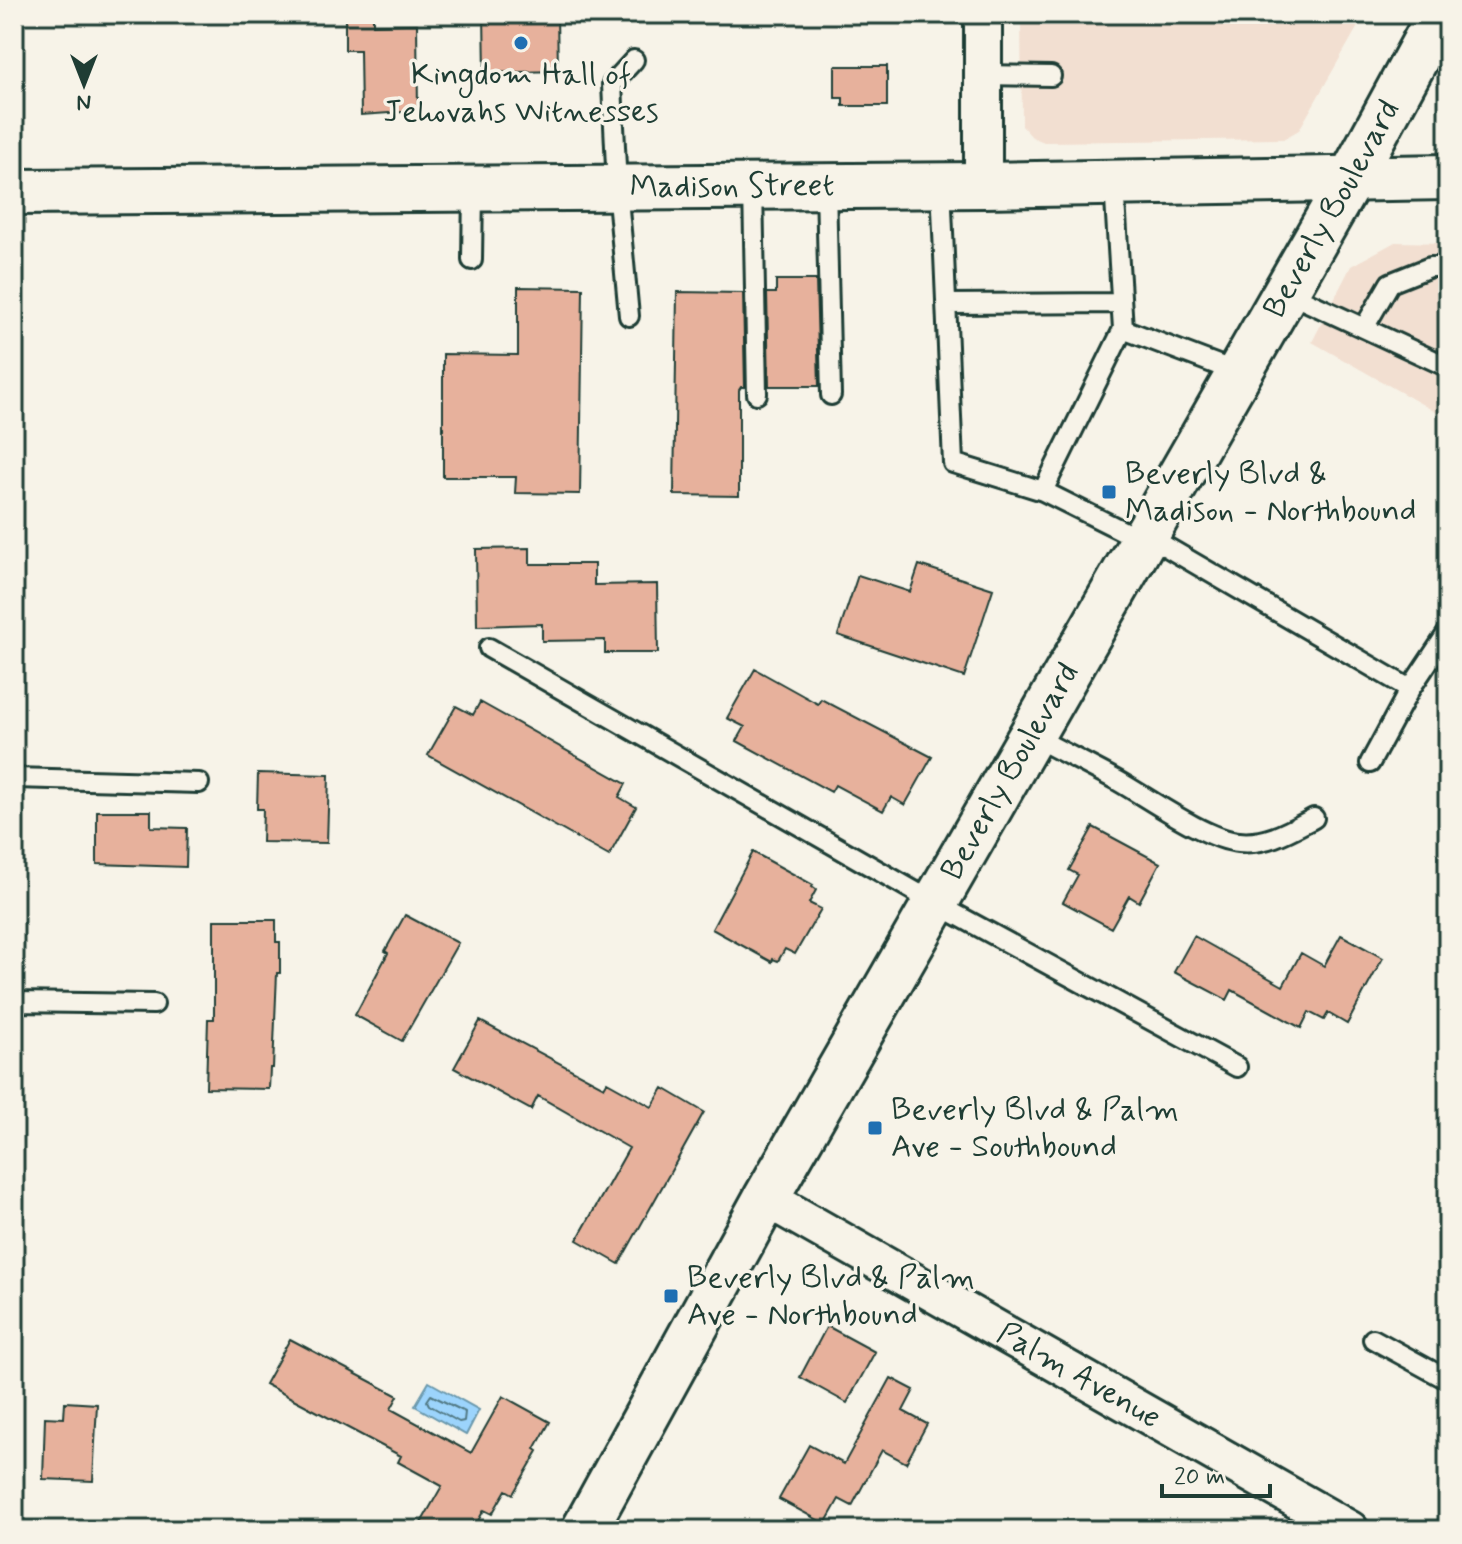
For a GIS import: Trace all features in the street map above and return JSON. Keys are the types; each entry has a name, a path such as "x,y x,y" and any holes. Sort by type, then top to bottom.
{"main road":[{"name":"Beverly Boulevard","path":"584,1530 766,1198 1351,178 1440,14"},
{"name":"Madison Street","path":"14,192 826,187 1448,177"}],"street":[{"path":"962,185 983,75 983,14"},
{"name":"Palm Avenue","path":"766,1198 1350,1530"}],"lane":[{"path":"629,316 617,188 612,84 634,60"},
{"path":"983,75 1051,76"},
{"path":"1043,491 1123,329 1114,183"},
{"path":"962,185 946,304 953,463 1043,491 1144,538 1410,689"},
{"path":"753,187 757,394"},
{"path":"826,187 831,395"},
{"path":"472,260 473,189"},
{"path":"1364,328 1390,283 1430,267 1448,267"},
{"path":"1286,292 1448,367"},
{"path":"946,304 1121,303"},
{"path":"1123,329 1239,373"},
{"path":"1370,763 1410,689 1448,632"},
{"path":"489,648 935,903 1237,1067"},
{"path":"1031,735 1192,824 1236,842 1257,842 1282,835 1314,818"},
{"path":"14,778 199,783"},
{"path":"14,1002 154,1004"},
{"path":"1373,1339 1448,1380"}],"shaded area":[{"path":"1021,14 1365,14 1299,130 1283,139 1044,142 1032,137 1022,126"},
{"path":"1395,242 1448,243 1448,419 1312,342 1351,266"}],"water":[{"path":"429,1382 479,1410 466,1435 415,1406"}],"building":[{"name":"Kingdom Hall of Jehovahs Witnesses","path":"484,14 557,14 558,71 485,73"},
{"path":"345,17 373,17 373,25 417,24 418,111 361,115 360,50 345,50"},
{"path":"835,66 887,66 887,106 843,106 843,98 835,98"},
{"path":"776,280 816,280 819,386 769,386 767,293 776,293"},
{"path":"518,287 583,288 580,494 515,493 516,477 443,477 443,354 518,355"},
{"path":"677,292 743,293 745,387 739,390 739,496 674,495"},
{"path":"530,548 530,564 594,564 594,585 657,584 658,653 605,653 605,640 542,641 542,624 477,626 476,549"},
{"path":"919,565 993,589 964,677 838,635 858,575 910,592"},
{"path":"755,669 818,704 821,699 932,757 905,805 891,797 883,811 835,785 831,792 737,741 745,727 727,718"},
{"path":"480,702 626,784 619,797 636,807 609,856 428,755 456,706 473,715"},
{"path":"258,773 329,775 327,843 262,842 263,809 257,809"},
{"path":"97,811 151,811 151,827 187,828 186,867 97,864"},
{"path":"1093,827 1160,863 1139,902 1129,896 1111,928 1063,902 1078,875 1069,870"},
{"path":"753,852 813,885 816,890 809,903 821,909 795,954 785,949 778,961 773,959 772,962 712,929"},
{"path":"405,915 458,943 402,1041 355,1015"},
{"path":"214,920 276,920 280,973 277,973 273,1068 270,1068 269,1089 206,1088 208,1019 214,1019"},
{"path":"1341,935 1383,958 1347,1024 1328,1013 1324,1020 1309,1012 1301,1028 1232,990 1227,1000 1174,972 1194,936 1283,986 1301,953 1324,966"},
{"path":"480,1021 604,1087 607,1082 652,1107 663,1088 704,1112 619,1264 577,1240 629,1148 538,1096 531,1110 454,1068"},
{"path":"827,1326 875,1352 847,1403 800,1377"},
{"path":"290,1339 398,1396 391,1409 471,1453 503,1396 550,1422 535,1449 538,1451 513,1494 506,1490 492,1514 484,1510 473,1530 417,1530 442,1486 398,1462 401,1456 265,1384"},
{"path":"891,1378 914,1390 903,1411 927,1424 906,1463 882,1450 852,1506 839,1499 825,1524 779,1499 809,1445 844,1464"},
{"path":"65,1402 97,1404 93,1481 43,1479 45,1417 64,1418"}],"place":[{"name":"Kingdom Hall of Jehovahs Witnesses","path":"521,43"},
{"name":"Beverly Blvd & Madison - Northbound","path":"1109,492"},
{"name":"Beverly Blvd & Palm Ave - Southbound","path":"875,1128"},
{"name":"Beverly Blvd & Palm Ave - Northbound","path":"671,1296"}]}
